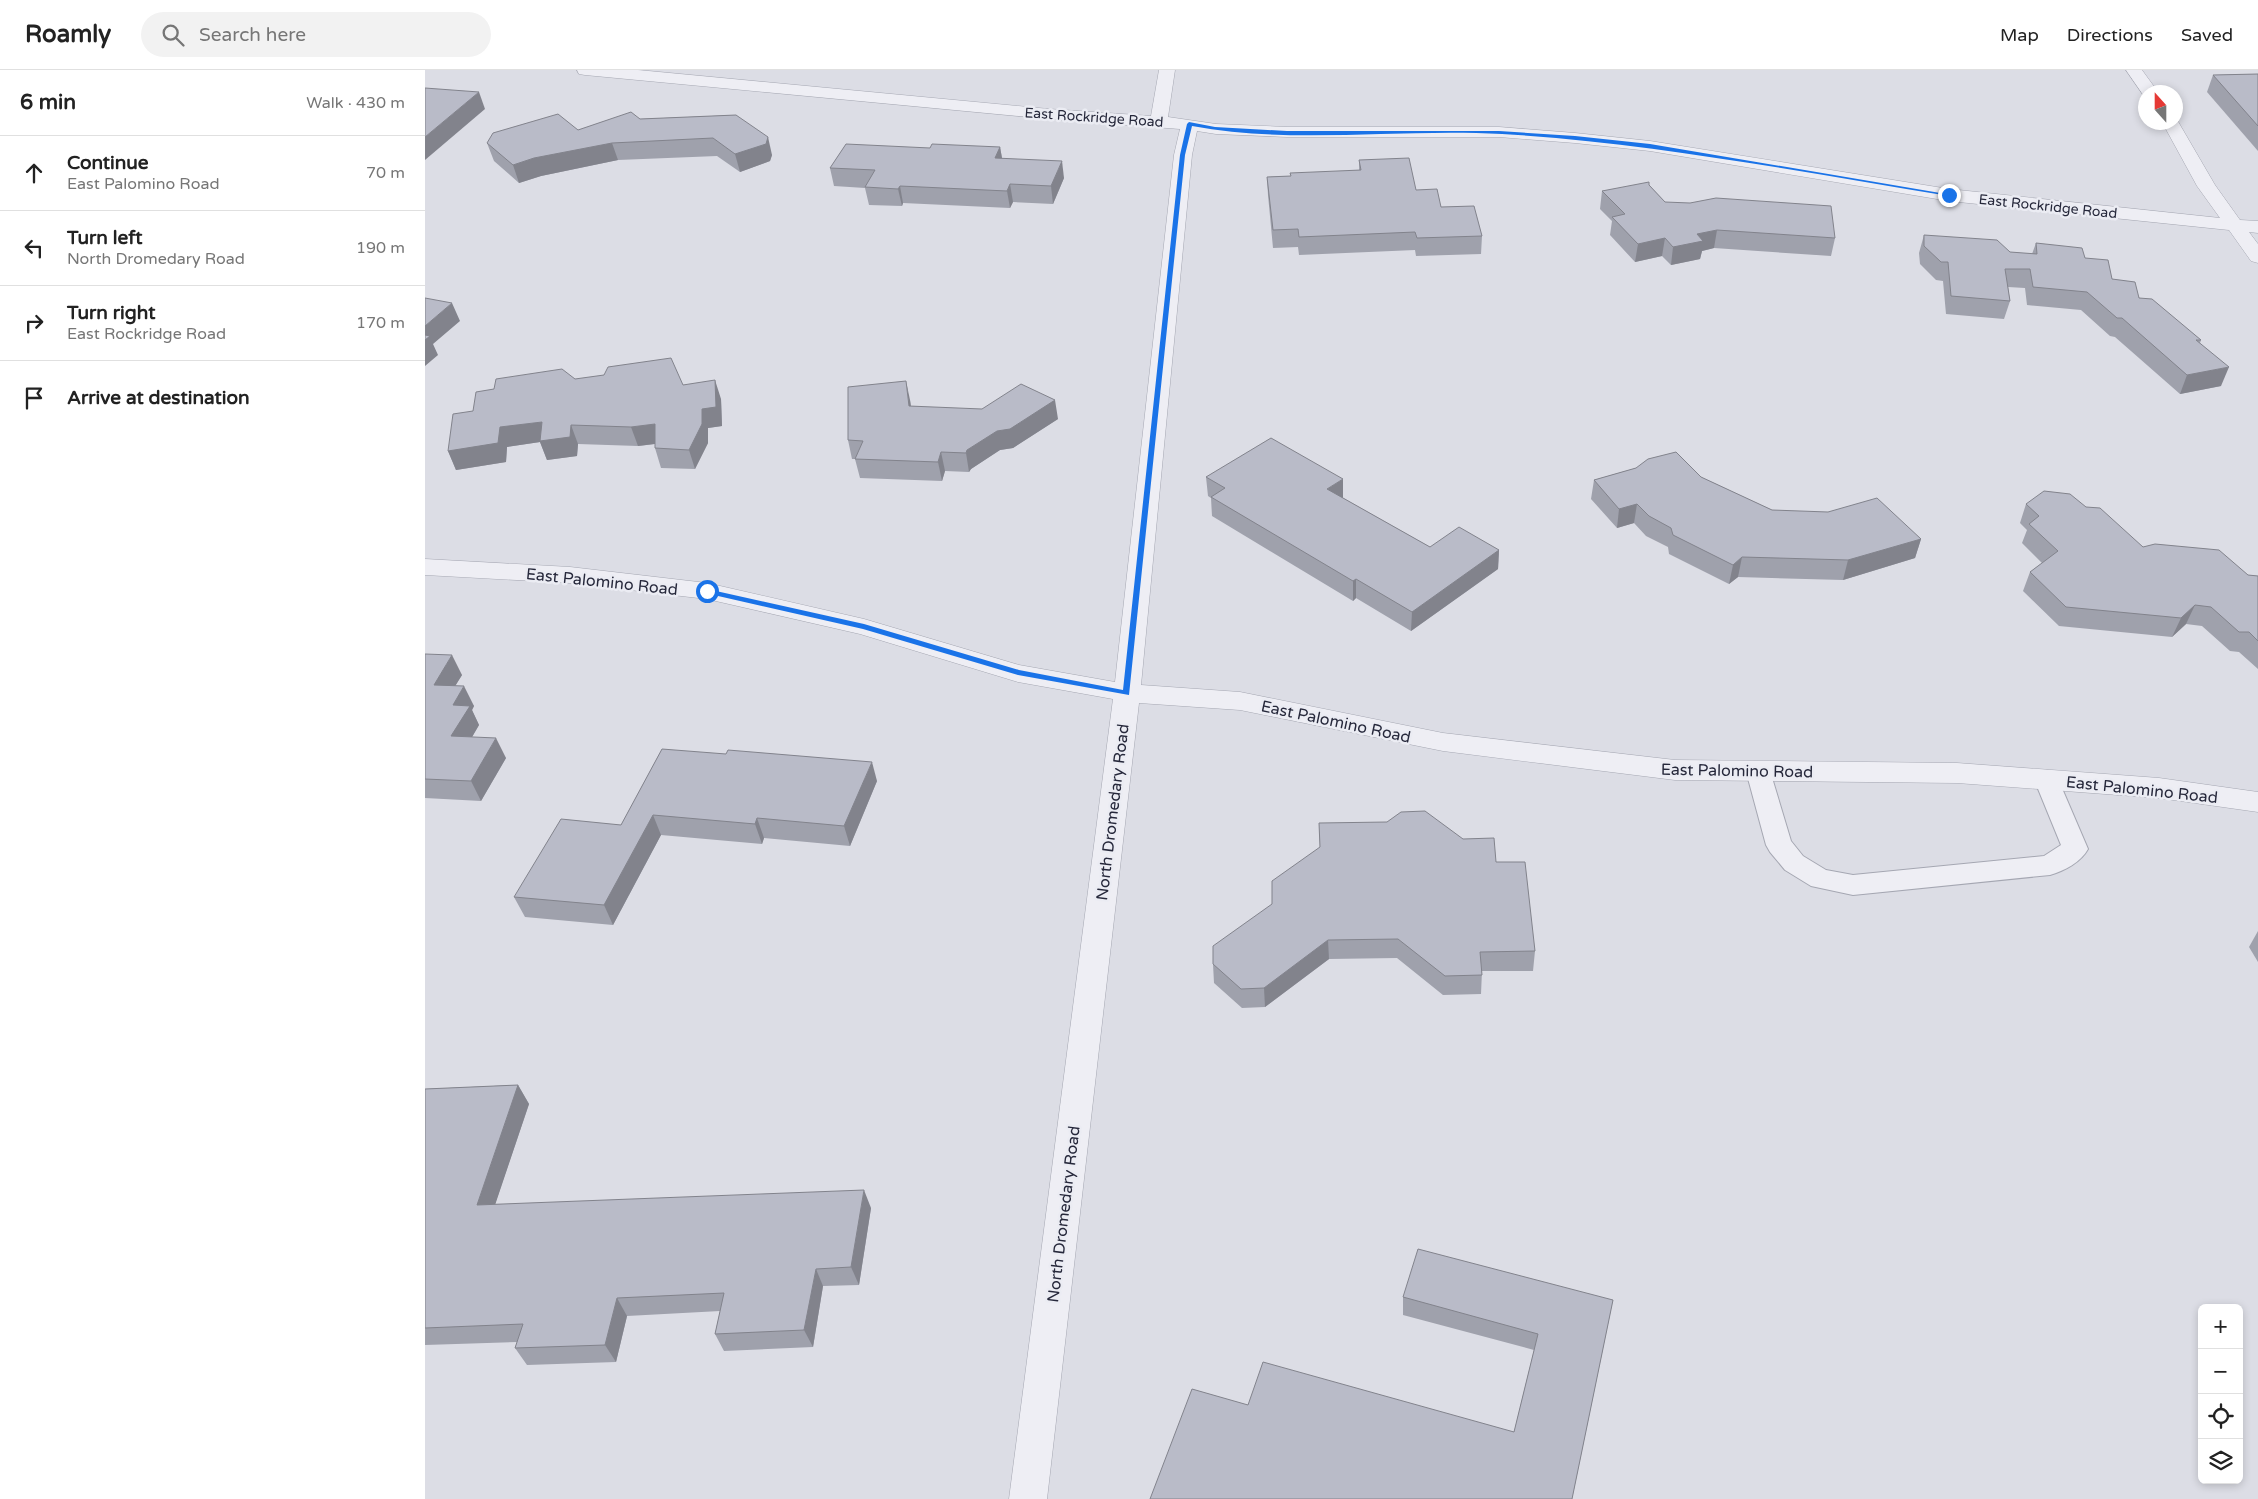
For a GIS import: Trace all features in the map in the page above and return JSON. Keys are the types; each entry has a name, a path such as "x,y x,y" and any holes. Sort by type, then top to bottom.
{"street":[{"name":"East Rockridge Road","path":"585,70 1049,114 1189,124 1215,129 1287,132 1499,132 1575,138 1650,146 1949,195 2258,227"},
{"path":"1159,122 1167,70"},
{"path":"2134,70 2144,85"},
{"name":"North Dromedary Road","path":"1028,1499 1127,694 1183,155 1189,124"},
{"path":"2175,130 2207,186 2258,257"},
{"name":"East Palomino Road","path":"425,567 570,575 707,591 864,627 1018,673 1127,694 1240,701 1443,742 1675,770 1957,773 2159,788 2258,802"}],"lane":[{"path":"1758,771 1779,845 1794,863 1820,879 1853,885 2050,865 2064,858 2075,849 2046,779"}],"building":[{"path":"2258,74 2258,126 2213,75"},
{"path":"425,88 479,92 425,137"},
{"path":"631,112 640,119 736,115 768,137 766,144 735,154 713,138 612,143 534,158 513,165 487,143 493,133 558,114 578,130"},
{"path":"846,144 930,148 932,144 1000,147 995,158 1062,161 1051,186 1010,184 1007,191 900,186 898,189 865,187 875,170 830,168"},
{"path":"1409,158 1416,190 1437,189 1441,207 1474,206 1482,236 1417,238 1415,232 1299,237 1298,229 1273,230 1267,177 1291,176 1290,173 1361,170 1359,160"},
{"path":"1649,182 1649,185 1665,202 1690,203 1716,198 1831,206 1835,238 1717,230 1697,234 1703,241 1673,247 1665,238 1638,244 1612,217 1625,214 1602,191"},
{"path":"1924,235 1997,240 2010,252 2037,254 2036,243 2082,248 2085,258 2108,260 2112,279 2135,282 2139,298 2152,299 2201,340 2196,340 2229,367 2187,375 2122,318 2117,318 2087,292 2033,287 2030,269 2005,269 2010,301 1951,296 1948,262 1941,262 1924,246"},
{"path":"425,298 452,303 425,326"},
{"path":"671,358 683,385 715,380 716,407 702,409 702,424 689,450 655,448 655,424 631,427 571,425 570,437 540,441 542,422 500,427 498,443 448,451 453,414 473,411 476,392 494,389 496,379 562,369 575,379 604,375 608,367"},
{"path":"906,381 909,406 982,409 1021,384 1055,400 1010,429 997,431 967,450 966,453 941,452 938,462 855,459 863,441 848,440 848,387"},
{"path":"1271,438 1343,479 1327,489 1430,547 1459,527 1499,550 1412,612 1356,579 1353,581 1211,497 1225,488 1206,477"},
{"path":"1676,452 1701,477 1772,510 1828,512 1877,498 1921,539 1848,560 1742,557 1733,565 1673,535 1671,528 1649,516 1637,504 1619,509 1594,480 1636,468 1648,459"},
{"path":"2044,491 2070,494 2086,507 2100,508 2143,547 2155,544 2219,550 2248,575 2258,576 2258,641 2249,632 2239,632 2211,607 2195,605 2181,618 2066,607 2030,572 2058,551 2029,524 2039,516 2026,504"},
{"path":"425,654 452,655 434,685 464,686 453,705 470,706 451,736 496,738 471,781 425,779"},
{"path":"662,749 726,754 728,750 872,762 844,826 757,818 755,824 653,815 604,905 514,897 561,819 621,825"},
{"path":"1425,811 1463,839 1494,838 1496,862 1525,862 1535,951 1480,952 1482,975 1445,976 1398,939 1328,940 1264,988 1241,989 1213,964 1213,946 1272,904 1272,881 1320,847 1319,823 1387,822 1401,812"},
{"path":"518,1085 477,1205 864,1190 851,1267 816,1269 804,1330 715,1334 724,1293 617,1298 605,1345 515,1348 523,1324 425,1328 425,1089"},
{"path":"1418,1249 1613,1300 1572,1499 1150,1499 1192,1389 1248,1405 1263,1362 1514,1432 1538,1334 1403,1297"}],"route":[{"path":"707,591 864,627 1018,673 1127,694 1183,155 1189,124 1215,129 1287,132 1499,132 1575,138 1650,146 1860,182 1949,195"}]}
